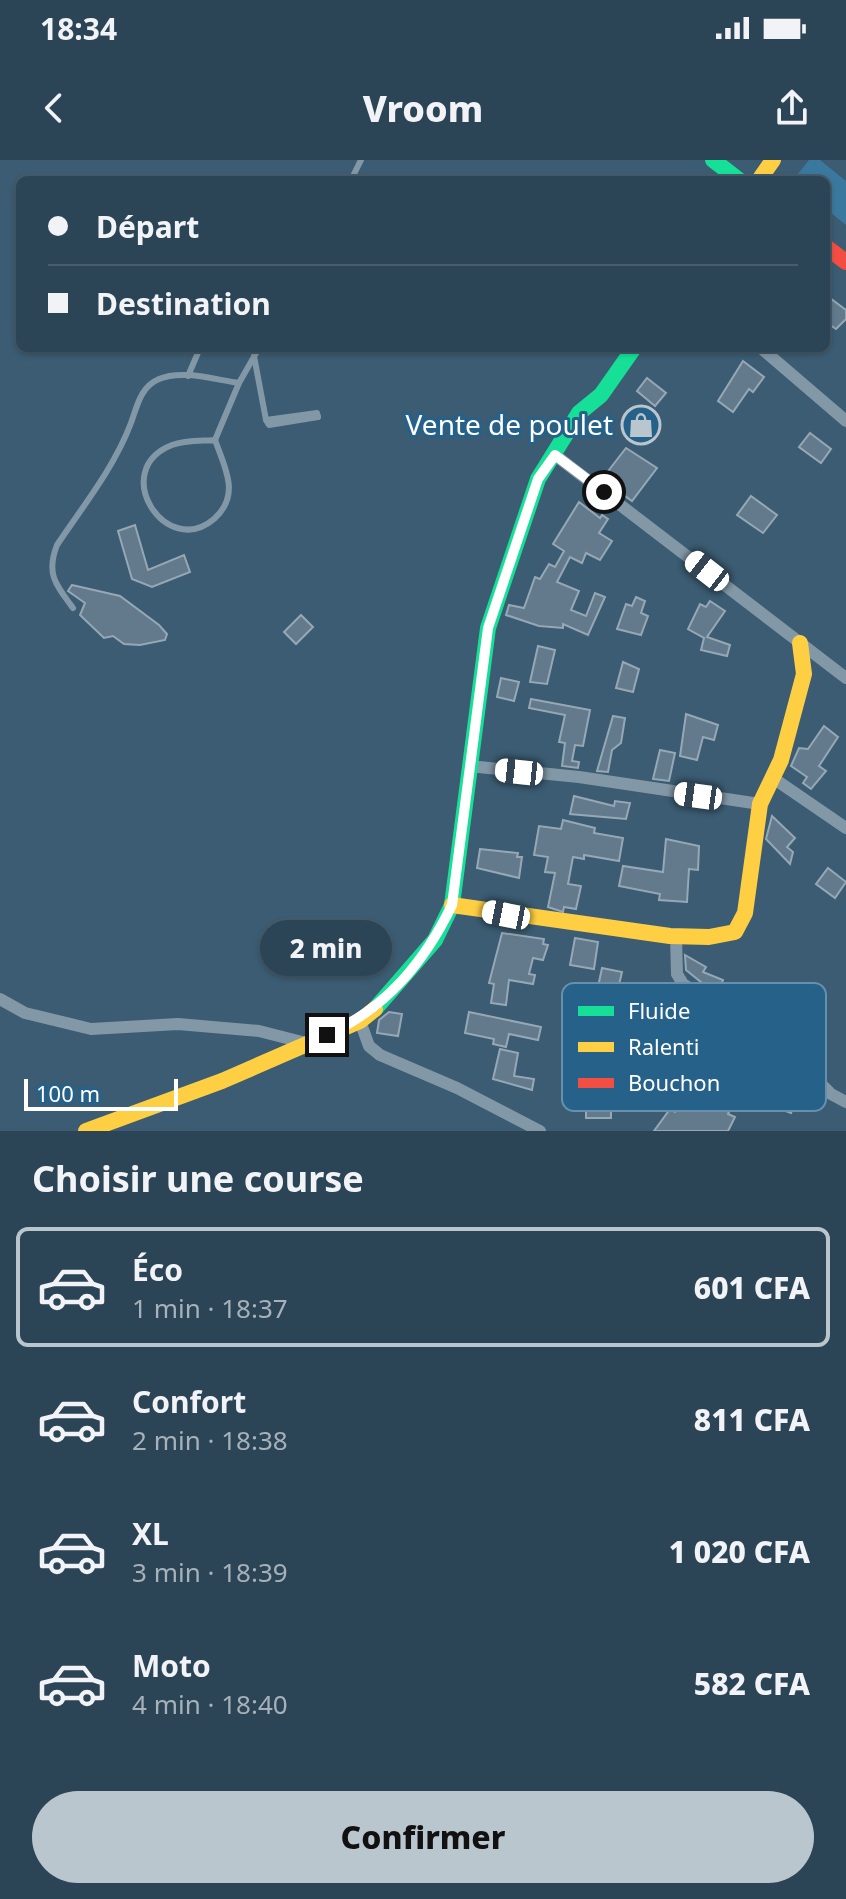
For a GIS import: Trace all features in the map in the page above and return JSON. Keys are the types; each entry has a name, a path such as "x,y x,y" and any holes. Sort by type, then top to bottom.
{"street":[{"path":"711,160 733,176"},
{"path":"86,1131 222,1081 360,1021 382,1003 435,940 452,905 469,766 481,703 488,628 538,479 579,413 601,395 631,352"},
{"path":"766,352 846,421"},
{"path":"555,455 846,678"},
{"path":"452,905 567,925 676,937 715,938 735,932 745,913 760,804 792,725 804,674 800,643"},
{"path":"469,766 579,777 760,804"},
{"path":"773,778 846,828"},
{"path":"676,937 677,974 682,983"},
{"path":"0,999 25,1013 91,1029 178,1024 259,1031 310,1044"},
{"path":"360,1021 369,1046 380,1055 457,1088 540,1131"},
{"path":"826,1089 846,1102"}],"lane":[{"path":"188,376 198,352"},
{"path":"215,440 173,444 151,461 144,478 145,495 151,510 163,522 179,528 196,528 212,521 223,510 230,478 215,440 239,383 256,352"},
{"path":"254,356 266,420 269,425 318,417 317,413 266,420"},
{"path":"73,608 50,574 57,545 108,470 131,423 136,401 157,379 188,376 239,383"}],"shaded area":[{"path":"809,160 820,160 846,181 846,225 830,212 830,176 796,176"}],"building":[{"path":"830,298 846,310 846,319 836,329 830,325"},
{"path":"743,361 764,377 753,392 749,389 733,412 718,401"},
{"path":"647,378 666,393 655,406 637,391"},
{"path":"810,433 831,449 821,463 799,447"},
{"path":"626,448 657,468 632,501 602,479"},
{"path":"751,496 777,515 763,533 737,515"},
{"path":"579,502 600,518 602,515 608,519 599,533 612,541 600,560 586,553 582,563 570,557 557,582 579,591 571,610 586,616 595,593 605,597 588,635 563,624 563,628 539,626 506,615 509,605 524,608 535,577 540,579 549,564 555,567 564,551 553,544"},
{"path":"135,525 148,570 184,555 190,572 152,587 132,579 118,531"},
{"path":"72,585 120,596 159,625 167,634 165,640 140,645 124,644 113,636 104,638 80,615 85,603 68,591"},
{"path":"636,597 645,601 641,613 648,616 641,635 617,629 626,604 632,606"},
{"path":"710,601 725,611 707,637 730,645 727,656 701,650 704,638 688,629 700,604 706,607"},
{"path":"301,615 313,627 296,644 284,632"},
{"path":"538,646 555,650 547,684 530,682"},
{"path":"623,662 639,669 633,692 616,688"},
{"path":"501,678 519,682 514,701 497,697"},
{"path":"531,699 590,710 583,746 575,745 572,761 579,762 578,768 562,766 565,743 559,742 565,715 529,708"},
{"path":"686,714 718,725 714,740 703,737 697,760 680,756"},
{"path":"613,716 625,718 621,743 612,750 608,772 597,771"},
{"path":"824,726 838,737 819,766 826,771 811,789 803,783 807,777 791,766 799,748 808,749"},
{"path":"660,750 675,753 669,781 653,779"},
{"path":"574,796 614,806 615,801 630,803 626,819 570,814"},
{"path":"772,816 795,838 787,847 793,852 790,864 766,839"},
{"path":"563,820 595,828 594,833 623,838 619,861 584,855 584,859 573,857 568,884 581,886 576,909 564,907 563,912 548,907 555,873 545,872 548,857 534,855 539,826 561,829"},
{"path":"666,839 699,846 698,870 689,869 687,902 659,900 660,894 619,886 623,866 663,872"},
{"path":"480,849 518,853 517,857 522,857 519,878 477,868"},
{"path":"828,868 846,882 835,898 816,884"},
{"path":"502,933 544,939 543,944 548,945 543,960 533,958 529,974 535,975 533,984 509,980 506,1005 491,1003 494,984 489,983"},
{"path":"575,938 598,942 594,969 570,965"},
{"path":"685,955 706,967 703,972 723,980 722,983 702,983 686,970"},
{"path":"602,968 622,972 619,983 599,983"},
{"path":"389,1012 402,1014 398,1036 377,1033 379,1020"},
{"path":"469,1012 541,1027 538,1040 509,1034 506,1047 493,1044 494,1039 465,1033"},
{"path":"500,1049 518,1053 514,1076 534,1079 532,1090 493,1079"},
{"path":"586,1111 611,1111 611,1118 586,1118"},
{"path":"669,1111 729,1111 728,1114 735,1117 728,1131 654,1131"}],"traffic: fast":[{"path":"713,160 734,176"},
{"path":"375,1009 435,940 452,905 488,628 538,479 579,413 601,395 631,352"}],"traffic: slow":[{"path":"762,176 773,160"},
{"path":"452,905 670,936 709,937 735,932 745,913 760,804 781,760 804,674 800,643"},
{"path":"86,1131 222,1081 360,1021 375,1009"}],"traffic: jam":[{"path":"830,250 846,262"}],"place":[{"name":"Vente de poulet","path":"641,425"}],"route":[{"path":"327,1035 360,1021 382,1003 435,940 452,905 469,766 481,703 488,628 538,479 555,455 604,492"}]}
